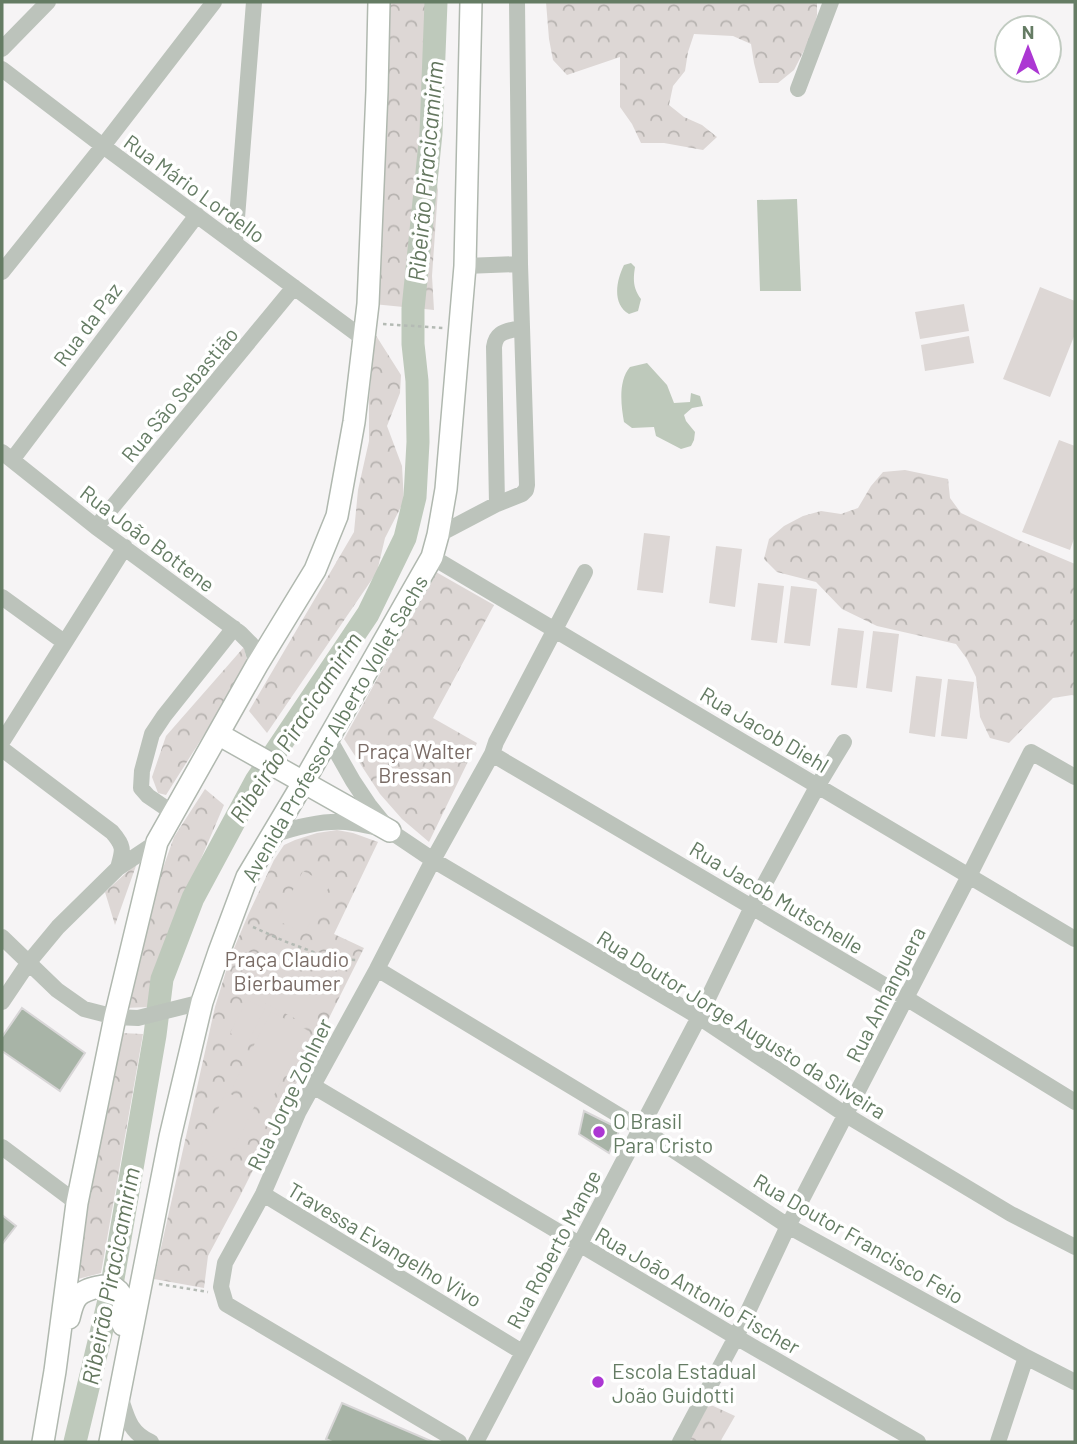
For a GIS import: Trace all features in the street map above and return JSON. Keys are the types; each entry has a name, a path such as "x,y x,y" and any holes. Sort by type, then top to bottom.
{"main road":[{"path":"43,1442 77,1203 115,1017 157,842 257,665 315,570 337,516 354,422 368,304 379,2"},
{"name":"Avenida Professor Alberto Vollet Sachs","path":"110,1442 170,1137 193,1004 247,877 432,557 438,535 446,489 465,266 471,2"},
{"path":"218,734 390,831"},
{"path":"55,1371 72,1305 77,1297 85,1291 107,1286 117,1289 124,1299 125,1312 117,1370 120,1396"}],"street":[{"path":"2,272 214,2"},
{"path":"234,243 254,2"},
{"path":"438,535 522,494 527,485 520,264 517,2"},
{"path":"798,89 831,2"},
{"path":"2,49 40,4"},
{"name":"Rua Mário Lordello","path":"2,69 364,339"},
{"name":"Rua da Paz","path":"7,456 197,215"},
{"path":"465,266 520,264"},
{"name":"Rua São Sebastião","path":"96,527 294,287"},
{"path":"498,504 495,339 498,334 522,327"},
{"name":"Rua João Bottene","path":"7,456 96,527 234,628 251,644 257,665"},
{"path":"2,742 125,547"},
{"name":"Rua Jacob Diehl","path":"432,557 1075,939"},
{"name":"Rua Jorge Zohlner","path":"225,1299 221,1287 225,1263 263,1194 298,1113 492,754 585,572"},
{"path":"2,597 64,642"},
{"path":"173,813 141,788 142,771 152,734 234,628"},
{"name":"Rua Doutor Jorge Augusto da Silveira","path":"328,737 352,781 390,831 433,860 699,1017 846,1115 1011,1214 1075,1247"},
{"name":"Rua Roberto Mange","path":"476,1442 699,1017 752,907 844,741"},
{"path":"2,749 112,832 122,844 123,852 118,868"},
{"name":"Rua Anhanguera","path":"680,1442 736,1337 788,1226 1031,752 1075,777"},
{"name":"Rua Jacob Mutschelle","path":"492,754 906,998 1075,1102"},
{"name":"Rua Doutor Jorge Augusto da Silveira","path":"273,835 296,827 327,822 347,822 390,831"},
{"path":"2,1002 29,962 58,927 118,868 157,842"},
{"path":"2,937 73,1003 84,1009 115,1017 138,1018 193,1004"},
{"name":"Rua Doutor Francisco Feio","path":"377,969 640,1128 788,1226 1075,1382"},
{"name":"Rua João Antonio Fischer","path":"313,1086 918,1442"},
{"path":"2,1147 77,1203"},
{"name":"Travessa Evangelho Vivo","path":"263,1194 522,1352"},
{"path":"225,1299 459,1442"},
{"path":"998,1442 1026,1357"},
{"path":"120,1396 129,1422 138,1436 150,1442"}],"path":[{"path":"387,325 434,326"},
{"path":"253,927 332,959 357,960"},
{"path":"142,1281 225,1299"}],"green space":[{"path":"383,2 431,2 426,129 438,190 432,276 434,310 373,304"},
{"path":"546,2 817,2 817,15 812,35 794,70 778,83 759,83 751,44 733,36 694,34 685,71 673,86 669,105 717,137 703,150 664,143 641,143 620,107 620,57 567,75 553,60"},
{"path":"1040,287 1075,301 1075,334 1050,397 1003,379"},
{"path":"964,304 969,331 920,339 915,312"},
{"path":"375,334 401,375 400,393 387,426 402,466 404,501 385,538 377,572 267,733 249,711 354,532 358,490 369,441 369,400"},
{"path":"969,336 974,363 925,371 921,345"},
{"path":"1059,440 1075,446 1075,536 1070,550 1022,532"},
{"path":"905,470 948,479 950,498 961,513 1075,564 1075,696 1053,698 1009,743 990,738 980,717 976,677 956,644 877,626 842,609 816,582 777,572 764,559 769,539 784,526 803,516 821,511 841,514 858,508 883,472"},
{"path":"644,533 670,536 663,593 637,590"},
{"path":"716,546 742,549 735,607 709,603"},
{"name":"Praça Walter Bressan","path":"436,572 494,605 433,718 477,743 429,842 402,819 380,794 344,739"},
{"path":"758,583 784,586 777,643 751,640"},
{"path":"791,586 817,589 810,646 784,643"},
{"path":"838,628 864,631 857,688 831,685"},
{"path":"873,631 899,634 892,692 866,688"},
{"path":"244,647 248,665 166,795 158,793 152,777 166,736"},
{"path":"916,676 942,679 935,737 909,733"},
{"path":"948,679 974,682 967,739 941,736"},
{"path":"205,789 224,805 156,964 149,1007 125,1008 157,885 174,837"},
{"name":"Praça Claudio Bierbaumer","path":"337,830 378,842 334,934 364,948 208,1256 204,1288 154,1279 215,1007 230,958 274,860 284,845 317,833"},
{"path":"137,863 115,925 105,892"},
{"path":"303,871 330,885 304,934 277,920"},
{"path":"258,958 325,991 308,1025 241,991"},
{"path":"247,1000 265,1009 248,1042 230,1033"},
{"path":"271,1012 307,1030 269,1105 233,1086"},
{"path":"121,1033 143,1034 101,1273 74,1280"},
{"path":"226,1092 255,1105 227,1163 199,1150"},
{"path":"709,1404 735,1416 720,1442 688,1442"}],"shaded area":[{"path":"797,199 801,291 760,291 757,200"},
{"path":"631,263 635,267 634,284 641,299 638,311 629,314 620,304 617,292 624,265"},
{"path":"647,363 667,385 674,403 690,402 691,393 700,396 703,406 692,408 684,415 695,432 691,446 681,449 656,436 654,427 632,428 624,422 621,401 626,373 630,367"}],"building":[{"path":"22,1008 85,1053 60,1091 2,1051 2,1037"},
{"name":"O Brasil Para Cristo","path":"584,1111 620,1129 609,1153 579,1134"},
{"path":"2,1215 16,1226 2,1244"},
{"path":"342,1403 433,1442 332,1442 326,1439"}],"waterway":[{"name":"Ribeirão Piracicamirim","path":"75,1442 110,1296 155,1035 162,979 193,898 256,781 368,614 405,538 415,497 418,442 413,309 431,133 436,2"}],"place":[{"name":"O Brasil Para Cristo","path":"599,1132"},
{"name":"Escola Estadual João Guidotti","path":"598,1382"}]}
